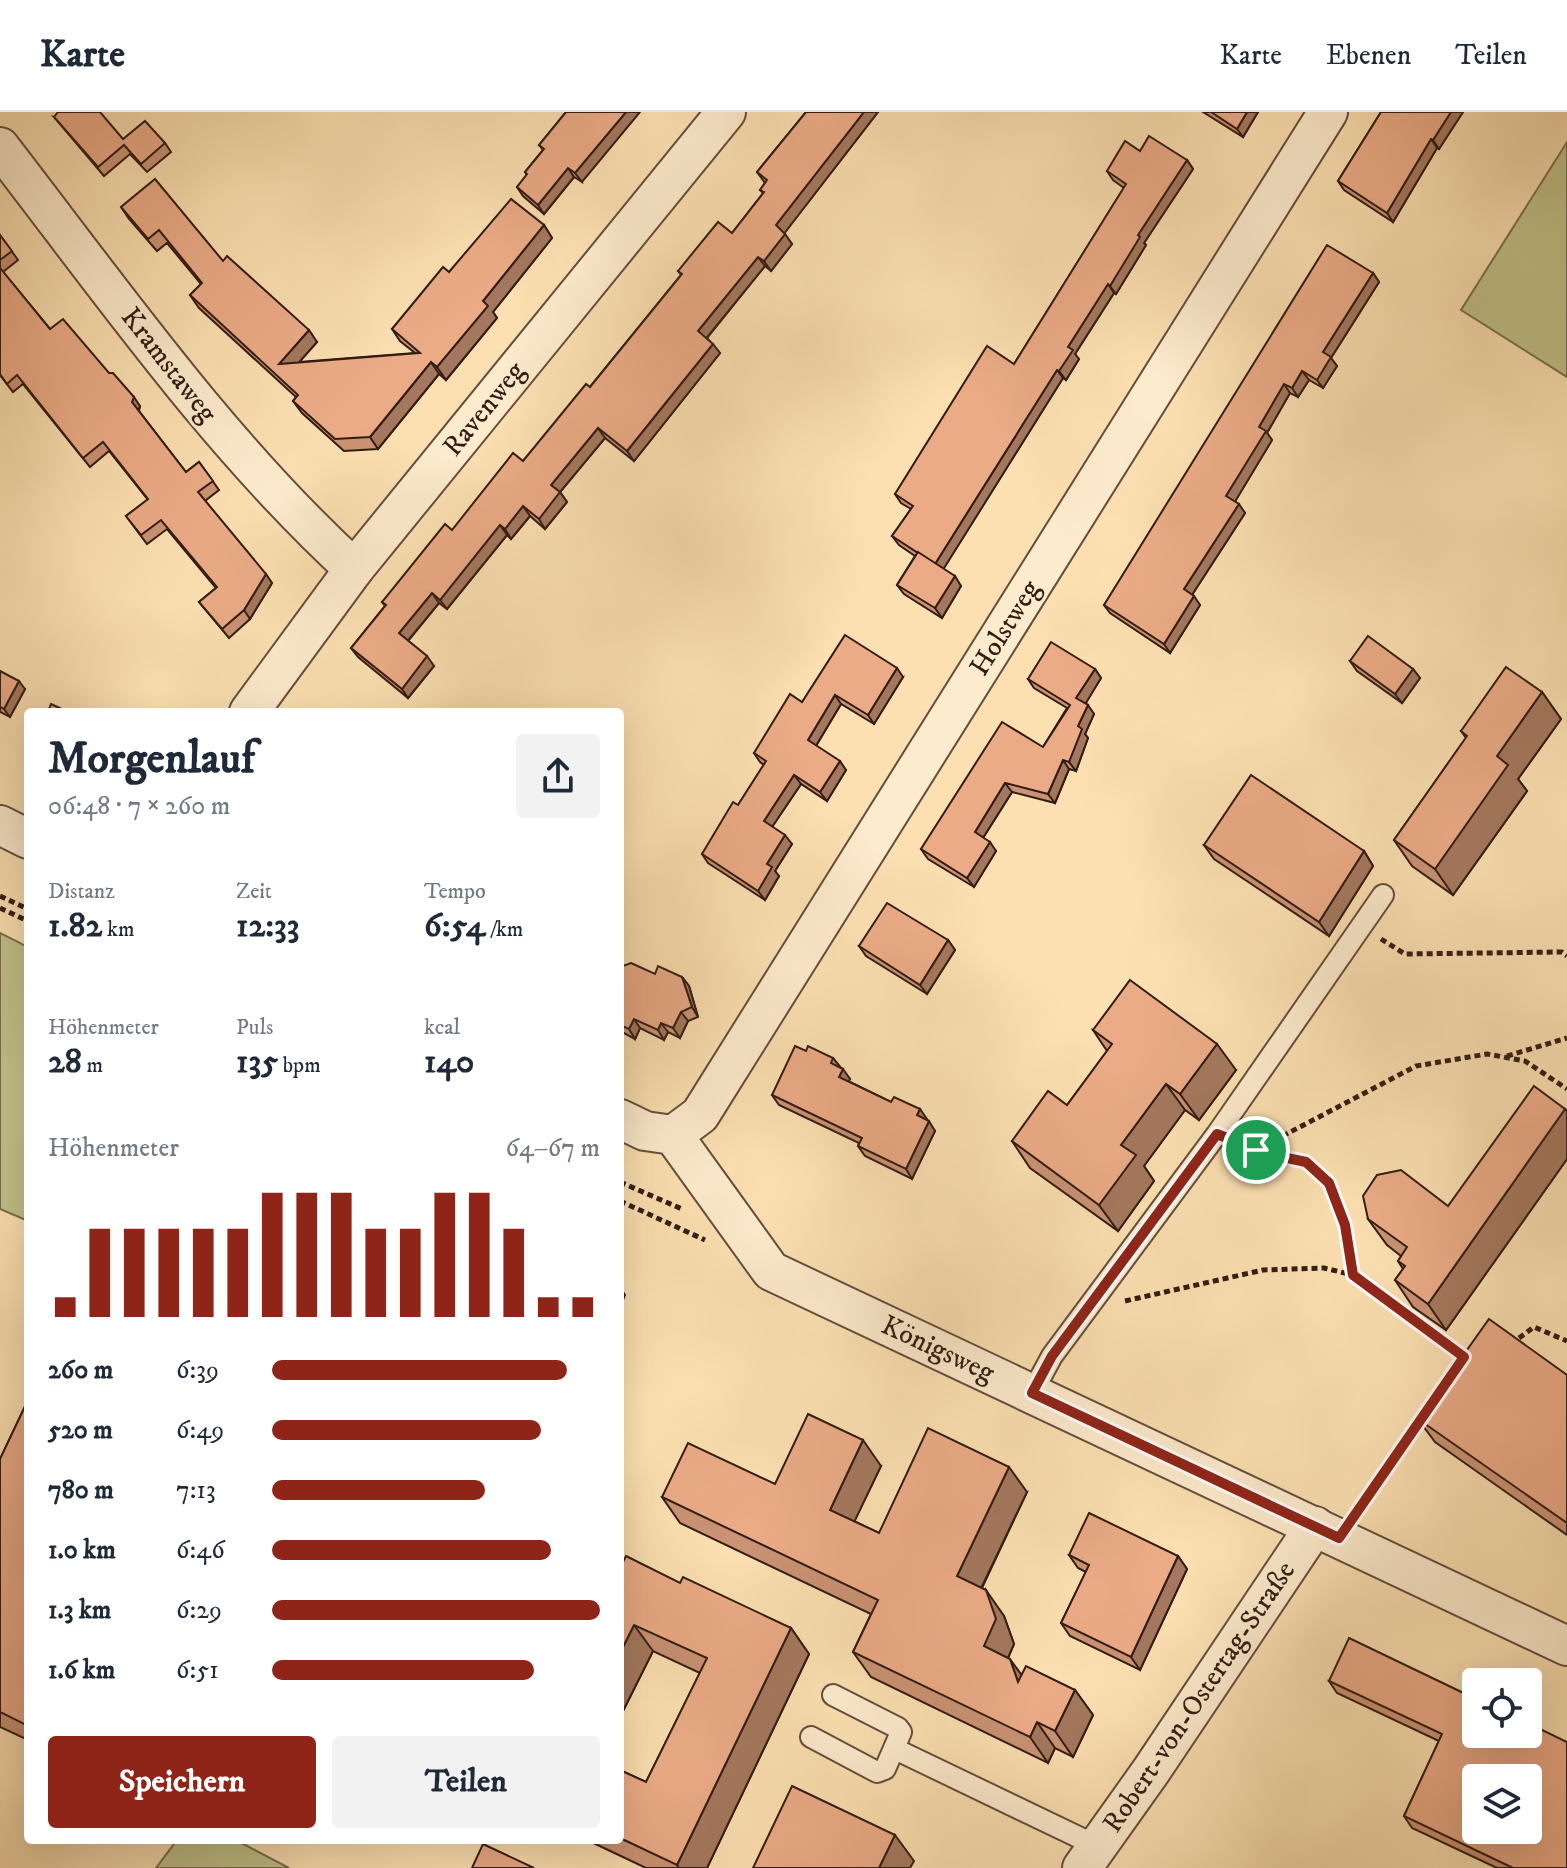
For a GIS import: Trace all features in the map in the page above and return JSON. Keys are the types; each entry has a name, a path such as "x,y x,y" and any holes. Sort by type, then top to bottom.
{"street":[{"name":"Ravenweg","path":"252,708 354,569 726,112"},
{"name":"Holstweg","path":"673,1135 700,1115 1328,112"},
{"name":"Kramstaweg","path":"0,147 238,451 302,520 354,569"},
{"path":"0,825 24,837"},
{"path":"624,1121 645,1131 673,1135"},
{"name":"Königsweg","path":"673,1135 771,1271 1567,1646"},
{"name":"Robert-von-Ostertag-Straße","path":"1090,1857 1327,1532"}],"lane":[{"path":"1032,1393 1052,1356 1217,1134 1383,895"},
{"path":"811,1737 877,1772 885,1769 901,1736 898,1728 833,1695"},
{"path":"895,1749 1090,1857"}],"path":[{"path":"0,896 24,907"},
{"path":"0,908 24,919"},
{"path":"1361,926 1405,954 1562,952 1567,956"},
{"path":"1503,1057 1567,1038"},
{"path":"1256,1150 1416,1066 1487,1054 1525,1061 1567,1089"},
{"path":"1217,1134 1256,1150 1306,1162 1329,1183 1345,1225 1353,1275"},
{"path":"624,1203 716,1246"},
{"path":"1092,1300 1121,1302 1263,1270 1324,1268 1353,1275 1464,1357"},
{"path":"1501,1333 1515,1341 1534,1327 1567,1341"},
{"path":"1456,1370 1472,1346"},
{"path":"1327,1532 1429,1408"}],"green space":[{"path":"1567,142 1567,377 1461,310"},
{"path":"0,933 24,945 24,1219 0,1209"},
{"path":"174,1844 244,1844 289,1868 156,1868"}],"building":[{"path":"58,112 100,112 123,139 145,121 165,143 141,164 124,145 98,167 54,117"},
{"path":"566,112 626,112 575,173 568,168 538,205 517,187 544,149 539,145"},
{"path":"806,112 864,112 776,225 785,234 764,261 758,257 698,331 713,344 627,451 598,428 551,485 560,492 539,519 523,506 505,529 500,525 440,600 432,593 399,633 427,656 402,689 351,648 386,605 382,602 445,524 452,530 513,453 523,461 586,384 590,387 682,274 678,271 718,222 732,233 764,192 760,190 767,180 757,172"},
{"path":"1211,112 1247,112 1237,129"},
{"path":"1381,112 1451,112 1431,139 1387,213 1338,181"},
{"path":"1149,136 1187,160 1138,235 1140,237 1110,286 1108,284 1068,347 1073,350 1057,370 935,564 892,536 913,506 895,494 987,346 1014,364 1126,184 1107,171 1125,141 1140,151"},
{"path":"155,179 223,261 227,256 309,330 279,364 420,353 392,329 443,267 449,272 511,199 544,225 483,301 488,306 437,367 431,362 370,437 335,439 293,401 298,395 190,295 202,283 159,230 148,239 121,207"},
{"path":"0,235 12,251 0,260"},
{"path":"1327,245 1373,273 1323,352 1331,357 1317,380 1302,371 1292,388 1284,384 1259,427 1266,431 1226,496 1239,504 1184,589 1194,596 1164,644 1104,605"},
{"path":"0,268 50,329 63,319 109,373 113,373 134,397 132,402 186,472 199,462 213,481 198,492 266,574 244,610 222,629 199,602 217,587 161,520 141,535 126,516 148,499 103,442 83,458 17,375 7,384 0,374"},
{"path":"918,552 955,576 935,608 897,585"},
{"path":"845,635 897,668 868,715 835,695 808,740 840,761 820,792 794,775 764,821 785,835 767,864 772,867 758,891 702,854 733,802 738,805 766,761 754,753 790,694 802,702"},
{"path":"1368,636 1413,669 1395,694 1350,661"},
{"path":"1051,642 1095,669 1076,698 1088,705 1078,726 1082,729 1069,762 1063,760 1048,794 1005,783 975,832 990,842 967,878 921,849 1002,722 1043,747 1070,705 1028,679"},
{"path":"1506,667 1542,692 1497,756 1508,765 1435,869 1394,840 1467,736 1461,731"},
{"path":"0,671 19,681 4,709 0,707"},
{"path":"1251,775 1364,851 1319,922 1204,845"},
{"path":"887,903 948,940 920,985 859,946"},
{"path":"631,963 655,974 658,966 682,977 692,1007 681,1012 673,1028 661,1023 658,1030 634,1019 629,1029 624,1027 624,966"},
{"path":"1130,980 1217,1044 1180,1094 1166,1084 1121,1145 1136,1155 1099,1205 1012,1141 1048,1091 1067,1105 1112,1044 1093,1030"},
{"path":"795,1046 806,1051 808,1046 833,1058 831,1063 843,1069 839,1077 891,1102 894,1097 920,1109 917,1115 929,1121 906,1169 858,1146 862,1138 772,1095"},
{"path":"1534,1086 1565,1109 1428,1304 1395,1280 1405,1266 1398,1261 1407,1247 1368,1219 1363,1196 1377,1175 1401,1170 1448,1206"},
{"path":"1489,1319 1567,1375 1567,1523 1418,1419"},
{"path":"24,1408 24,1724 0,1712 0,1459"},
{"path":"808,1414 863,1440 830,1510 879,1533 928,1428 1009,1467 957,1576 986,1590 996,1619 984,1646 1010,1659 1018,1682 1026,1666 1075,1690 1055,1731 1037,1722 1030,1737 853,1652 878,1600 662,1497 688,1443 775,1484"},
{"path":"1089,1513 1178,1556 1131,1657 1061,1623 1089,1565 1069,1555"},
{"path":"626,1556 680,1583 683,1577 791,1628 677,1865 624,1840 624,1772 646,1782 707,1658 634,1625 624,1645"},
{"path":"1349,1638 1462,1692 1462,1748 1542,1748 1542,1730 1567,1742 1567,1868 1513,1868 1463,1844 1542,1844 1542,1764 1462,1764 1462,1844 1404,1816 1442,1734 1329,1681"},
{"path":"792,1786 895,1835 879,1868 753,1868"},
{"path":"483,1844 534,1868 472,1868"}],"route":[{"path":"1217,1134 1256,1150 1306,1162 1329,1183 1345,1225 1353,1275 1464,1357 1339,1538 1032,1393 1052,1356 1092,1300 1217,1134"}]}
